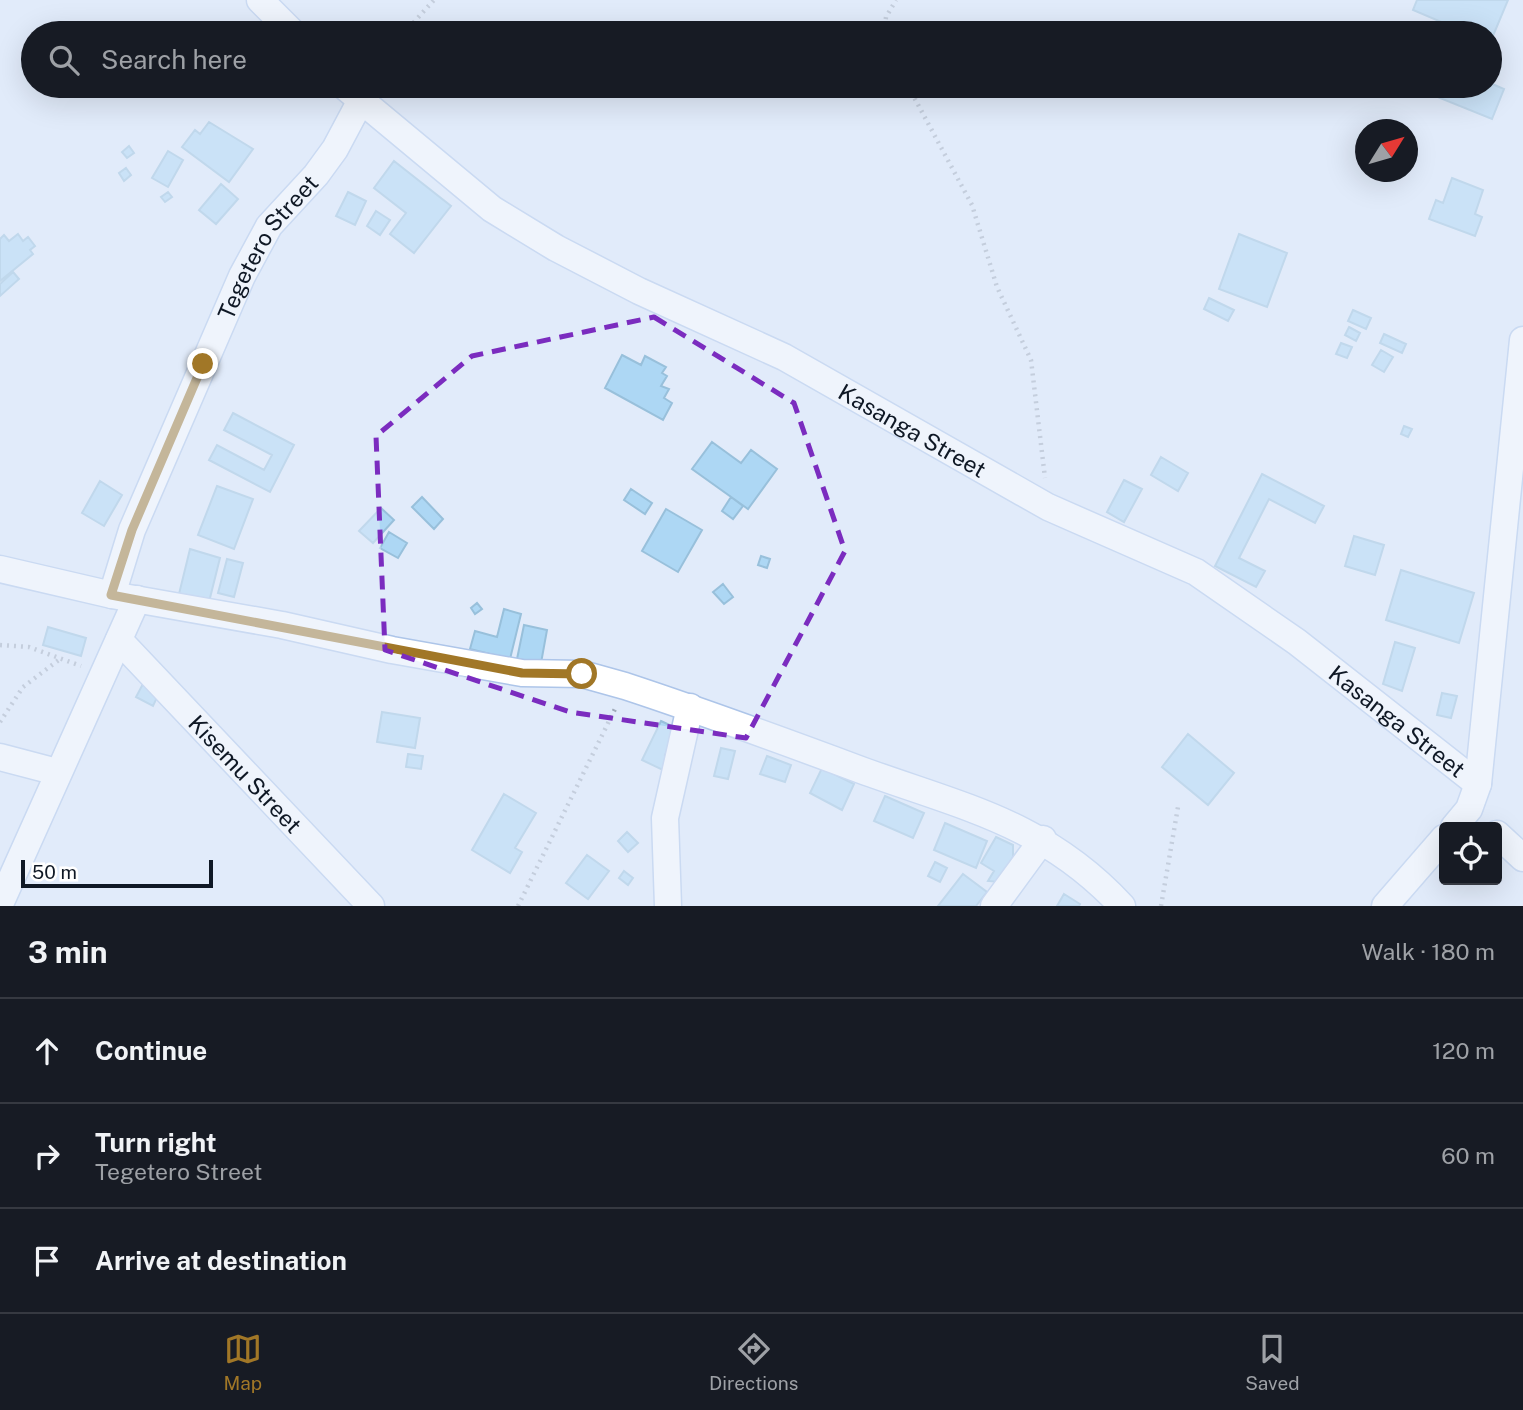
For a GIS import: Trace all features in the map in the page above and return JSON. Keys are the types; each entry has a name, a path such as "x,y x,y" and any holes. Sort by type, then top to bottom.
{"street":[{"path":"260,0 281,21"},
{"name":"Tegetero Street","path":"0,904 57,772 119,640 132,530 242,276 269,226 316,175 335,149 351,98"},
{"name":"Kasanga Street","path":"357,98 492,209 556,248 639,291 784,356 1048,506 1196,572 1308,650 1478,784"},
{"path":"1461,818 1478,784 1512,548 1523,340"},
{"path":"0,569 124,597 392,650 522,673 582,674 625,685 978,810 1043,839 1097,879 1122,906"},
{"name":"Kisemu Street","path":"119,640 371,906"},
{"path":"668,906 665,818 691,707"},
{"path":"0,757 57,772"},
{"path":"994,906 1043,839"},
{"path":"1502,839 1523,858"},
{"path":"1385,906 1439,844"}],"path":[{"path":"415,21 434,0"},
{"path":"886,21 896,0"},
{"path":"914,98 972,205 997,287 1031,360 1040,415 1048,506"},
{"path":"0,645 29,647 105,674"},
{"path":"0,722 23,687 60,658"},
{"path":"518,906 577,791 625,685"},
{"path":"1161,906 1178,807"}],"highlighted area":[{"path":"654,317 794,403 845,551 746,738 570,712 385,650 376,436 472,356"}],"building":[{"path":"1417,0 1508,0 1499,21 1439,21 1413,10"},
{"path":"1440,98 1500,98 1492,119"},
{"path":"209,122 253,149 229,182 182,147 195,130 200,134"},
{"path":"129,146 134,153 127,158 122,152"},
{"path":"168,151 183,160 168,187 152,178"},
{"path":"394,161 451,206 414,253 390,234 406,213 374,188"},
{"path":"126,168 131,175 124,181 119,173"},
{"path":"1452,178 1483,190 1475,214 1482,217 1475,236 1429,219 1436,200 1443,203"},
{"path":"221,184 238,199 216,224 199,210"},
{"path":"168,192 172,197 165,202 161,197"},
{"path":"348,192 366,201 355,225 336,216"},
{"path":"376,211 390,220 380,235 367,226"},
{"path":"18,234 23,241 28,237 35,246 30,250 33,254 0,281 0,239 4,235 9,241"},
{"path":"1239,234 1287,253 1267,307 1219,289"},
{"path":"13,272 19,279 0,296 0,284"},
{"path":"1209,298 1234,310 1228,321 1204,309"},
{"path":"1353,310 1371,318 1366,329 1348,321"},
{"path":"1349,327 1360,333 1356,341 1345,335"},
{"path":"1384,334 1406,344 1402,353 1380,343"},
{"path":"1341,343 1352,347 1347,358 1336,354"},
{"path":"1381,350 1393,357 1384,372 1372,365"},
{"path":"622,355 641,365 645,356 666,367 662,373 667,376 661,386 669,389 664,398 672,403 663,420 605,388"},
{"path":"233,413 294,445 270,492 209,460 217,445 264,470 272,455 224,430"},
{"path":"1404,426 1412,429 1408,437 1401,434"},
{"path":"712,442 741,463 751,450 777,469 748,509 692,469"},
{"path":"1161,457 1188,473 1178,491 1151,475"},
{"path":"1262,474 1324,506 1315,523 1269,499 1239,558 1265,571 1256,587 1215,566"},
{"path":"1124,480 1142,489 1124,522 1107,512"},
{"path":"100,481 122,495 104,526 82,513"},
{"path":"217,486 253,499 234,549 198,535"},
{"path":"631,489 652,503 645,514 624,500"},
{"path":"422,497 443,519 434,529 412,507"},
{"path":"731,497 743,506 733,519 722,511"},
{"path":"381,508 394,520 373,543 359,531"},
{"path":"666,509 702,530 678,572 642,551"},
{"path":"389,532 407,543 398,558 380,548"},
{"path":"1354,536 1384,545 1375,575 1345,566"},
{"path":"190,549 220,558 209,602 179,594"},
{"path":"761,556 770,559 767,568 758,565"},
{"path":"227,559 243,563 234,597 218,593"},
{"path":"1401,570 1474,593 1459,643 1386,620"},
{"path":"723,584 733,597 724,604 713,592"},
{"path":"477,603 482,609 475,614 471,608"},
{"path":"504,609 521,614 510,659 470,649 475,631 497,637"},
{"path":"524,625 547,630 541,663 517,659"},
{"path":"48,627 86,638 81,656 43,645"},
{"path":"1395,642 1415,648 1402,691 1383,684"},
{"path":"145,680 161,689 153,706 136,697"},
{"path":"1442,693 1457,696 1451,718 1437,715"},
{"path":"382,712 420,718 415,748 377,742"},
{"path":"661,721 678,729 665,755 671,758 665,771 642,760"},
{"path":"1188,734 1234,773 1208,805 1162,767"},
{"path":"721,748 735,751 728,779 714,776"},
{"path":"408,754 423,756 421,769 406,767"},
{"path":"767,756 791,765 785,782 760,774"},
{"path":"822,768 854,784 842,810 810,793"},
{"path":"504,794 536,813 515,848 522,852 510,873 472,850"},
{"path":"885,796 924,813 913,838 874,821"},
{"path":"945,823 987,841 976,868 934,850"},
{"path":"627,832 638,843 628,852 618,841"},
{"path":"996,837 1013,845 1013,857 999,882 988,881 994,871 981,863"},
{"path":"587,855 609,871 588,899 566,883"},
{"path":"935,862 947,868 940,882 928,876"},
{"path":"624,871 633,878 628,885 619,878"},
{"path":"963,874 987,892 976,906 938,906"},
{"path":"1064,894 1080,904 1079,906 1057,906"}],"route":[{"path":"203,364 132,530 111,595 282,625 392,650 522,673 582,674"}]}
